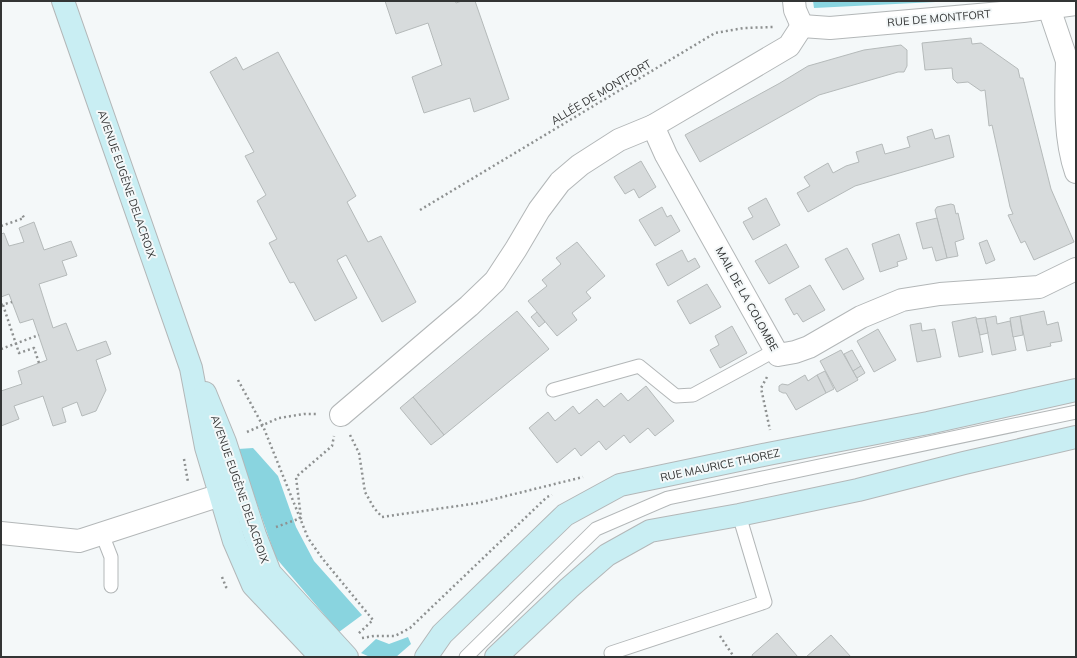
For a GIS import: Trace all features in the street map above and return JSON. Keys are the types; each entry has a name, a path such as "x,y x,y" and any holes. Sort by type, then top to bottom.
{"main road":[{"name":"AVENUE EUGÈNE DELACROIX","path":"63,1 192,368 206,447 255,535 270,573 347,657"},
{"name":"AVENUE EUGÈNE DELACROIX","path":"192,368 203,388 225,442 234,541 253,585 321,657"},
{"name":"RUE MAURICE THOREZ","path":"426,657 442,634 565,515 620,485 928,423 1076,390"},
{"path":"496,657 569,588 607,555 650,532 858,490 1076,437"}],"street":[{"path":"341,415 469,306 495,281 539,210 560,182 580,165 619,140 653,126 789,46 802,26 795,10 794,1"},
{"name":"RUE DE MONTFORT","path":"802,26 830,28 1049,8 1076,4"},
{"path":"1049,8 1072,65 1066,106 1071,158 1076,172"},
{"name":"MAIL DE LA COLOMBE","path":"653,126 666,156 777,352 795,352 809,347 861,318 902,300 940,294 1039,287 1076,269"},
{"path":"1,533 79,541 230,492"}],"lane":[{"path":"553,390 639,366 676,396 693,395 777,352"},
{"path":"466,657 596,529 668,498 1076,412"},
{"path":"611,653 765,602 739,515"},
{"path":"102,534 111,557 111,586"}],"path":[{"name":"ALLÉE DE MONTFORT","path":"420,210 715,33 744,28 802,26"},
{"path":"1,226 24,218 22,214"},
{"path":"12,302 2,305 19,353 34,348 39,363"},
{"path":"1,349 38,335"},
{"path":"771,436 761,388 777,352"},
{"path":"238,380 262,426 308,538 322,558 373,620 357,635"},
{"path":"225,442 279,418 304,414 341,415 332,446 296,477 301,518"},
{"path":"255,535 301,518"},
{"path":"359,639 374,636 395,636 410,628 425,615"},
{"path":"710,620 734,657"}],"shaded area":[{"path":"813,1 956,1 814,8"},
{"path":"253,448 278,476 296,527 314,561 362,615 339,632 276,558 238,449"},
{"path":"408,637 411,644 396,657 370,657 361,653 376,639 389,644"}],"building":[{"path":"385,1 455,1 456,3 462,1 475,1 509,99 474,112 470,98 424,113 412,77 442,65 428,23 396,34"},
{"path":"971,38 972,44 981,43 1018,69 1020,78 1023,78 1051,189 1074,242 1034,260 1025,241 1021,243 1008,215 1013,214 1010,207 992,125 989,126 985,90 981,91 968,82 957,83 953,79 952,68 925,70 922,43"},
{"path":"901,45 907,50 907,66 904,72 898,72 819,95 700,162 685,135 808,66 864,50"},
{"path":"278,52 356,196 347,202 368,242 381,236 416,302 382,322 346,255 337,260 357,298 315,321 294,282 290,283 269,243 277,239 257,201 266,195 245,156 254,152 210,72 236,57 243,70"},
{"path":"932,129 935,139 949,135 954,157 855,186 808,212 797,193 810,186 804,177 828,163 833,173 846,166 859,162 856,152 882,144 885,154 910,147 907,137"},
{"path":"641,161 656,187 639,198 634,189 625,194 614,177"},
{"path":"766,198 780,225 753,240 743,222 753,217 748,208"},
{"path":"951,204 954,205 956,214 958,213 964,239 955,242 958,256 947,258 935,210 937,207"},
{"path":"662,207 667,217 671,215 680,231 655,246 639,220"},
{"path":"937,218 947,258 936,261 932,247 923,249 916,223"},
{"path":"34,222 44,250 71,241 77,256 62,261 67,275 39,284 53,328 66,323 77,351 106,341 111,354 96,360 106,390 96,411 82,416 77,402 62,408 66,422 53,426 43,396 14,406 19,419 1,426 1,391 22,384 18,371 47,360 33,319 20,323 9,294 1,297 1,234 4,233 9,246 24,242 19,228"},
{"path":"899,234 907,259 897,262 898,266 880,272 872,244"},
{"path":"987,240 995,260 986,264 979,243"},
{"path":"577,242 605,276 586,292 591,298 572,313 577,320 557,336 528,301 547,286 542,280 561,264 556,258"},
{"path":"786,244 799,267 769,284 755,261"},
{"path":"847,248 864,279 843,290 825,259"},
{"path":"682,250 688,262 695,258 700,267 668,286 656,264"},
{"path":"707,284 721,307 690,324 677,301"},
{"path":"810,285 825,310 803,322 797,313 794,315 785,299"},
{"path":"517,311 549,349 444,435 413,397"},
{"path":"1044,311 1047,325 1058,322 1062,341 1050,343 1051,346 1027,351 1020,316"},
{"path":"537,312 545,322 539,327 531,317"},
{"path":"996,316 997,324 1010,321 1016,350 992,355 985,318"},
{"path":"1020,316 1023,335 1013,337 1010,318"},
{"path":"976,317 983,352 959,357 952,322"},
{"path":"985,318 988,333 980,335 976,319"},
{"path":"921,323 922,331 935,329 941,357 917,362 910,325"},
{"path":"732,326 747,353 720,368 710,350 719,345 715,336"},
{"path":"878,329 896,360 874,372 857,341"},
{"path":"841,350 858,380 837,392 820,361"},
{"path":"852,350 861,366 853,371 844,354"},
{"path":"861,366 865,373 857,378 853,371"},
{"path":"825,371 834,389 826,393 817,375"},
{"path":"805,375 808,381 817,375 826,393 796,410 786,393 779,391 779,386 782,384 788,385"},
{"path":"646,386 674,421 655,436 648,428 630,443 624,435 606,450 599,441 581,456 575,448 557,463 529,428 548,412 555,421 573,406 579,414 597,399 604,407 621,393 628,401"},
{"path":"413,397 444,435 431,445 400,408"},
{"path":"777,633 798,657 753,657 752,655"},
{"path":"831,635 851,657 806,657"}]}
